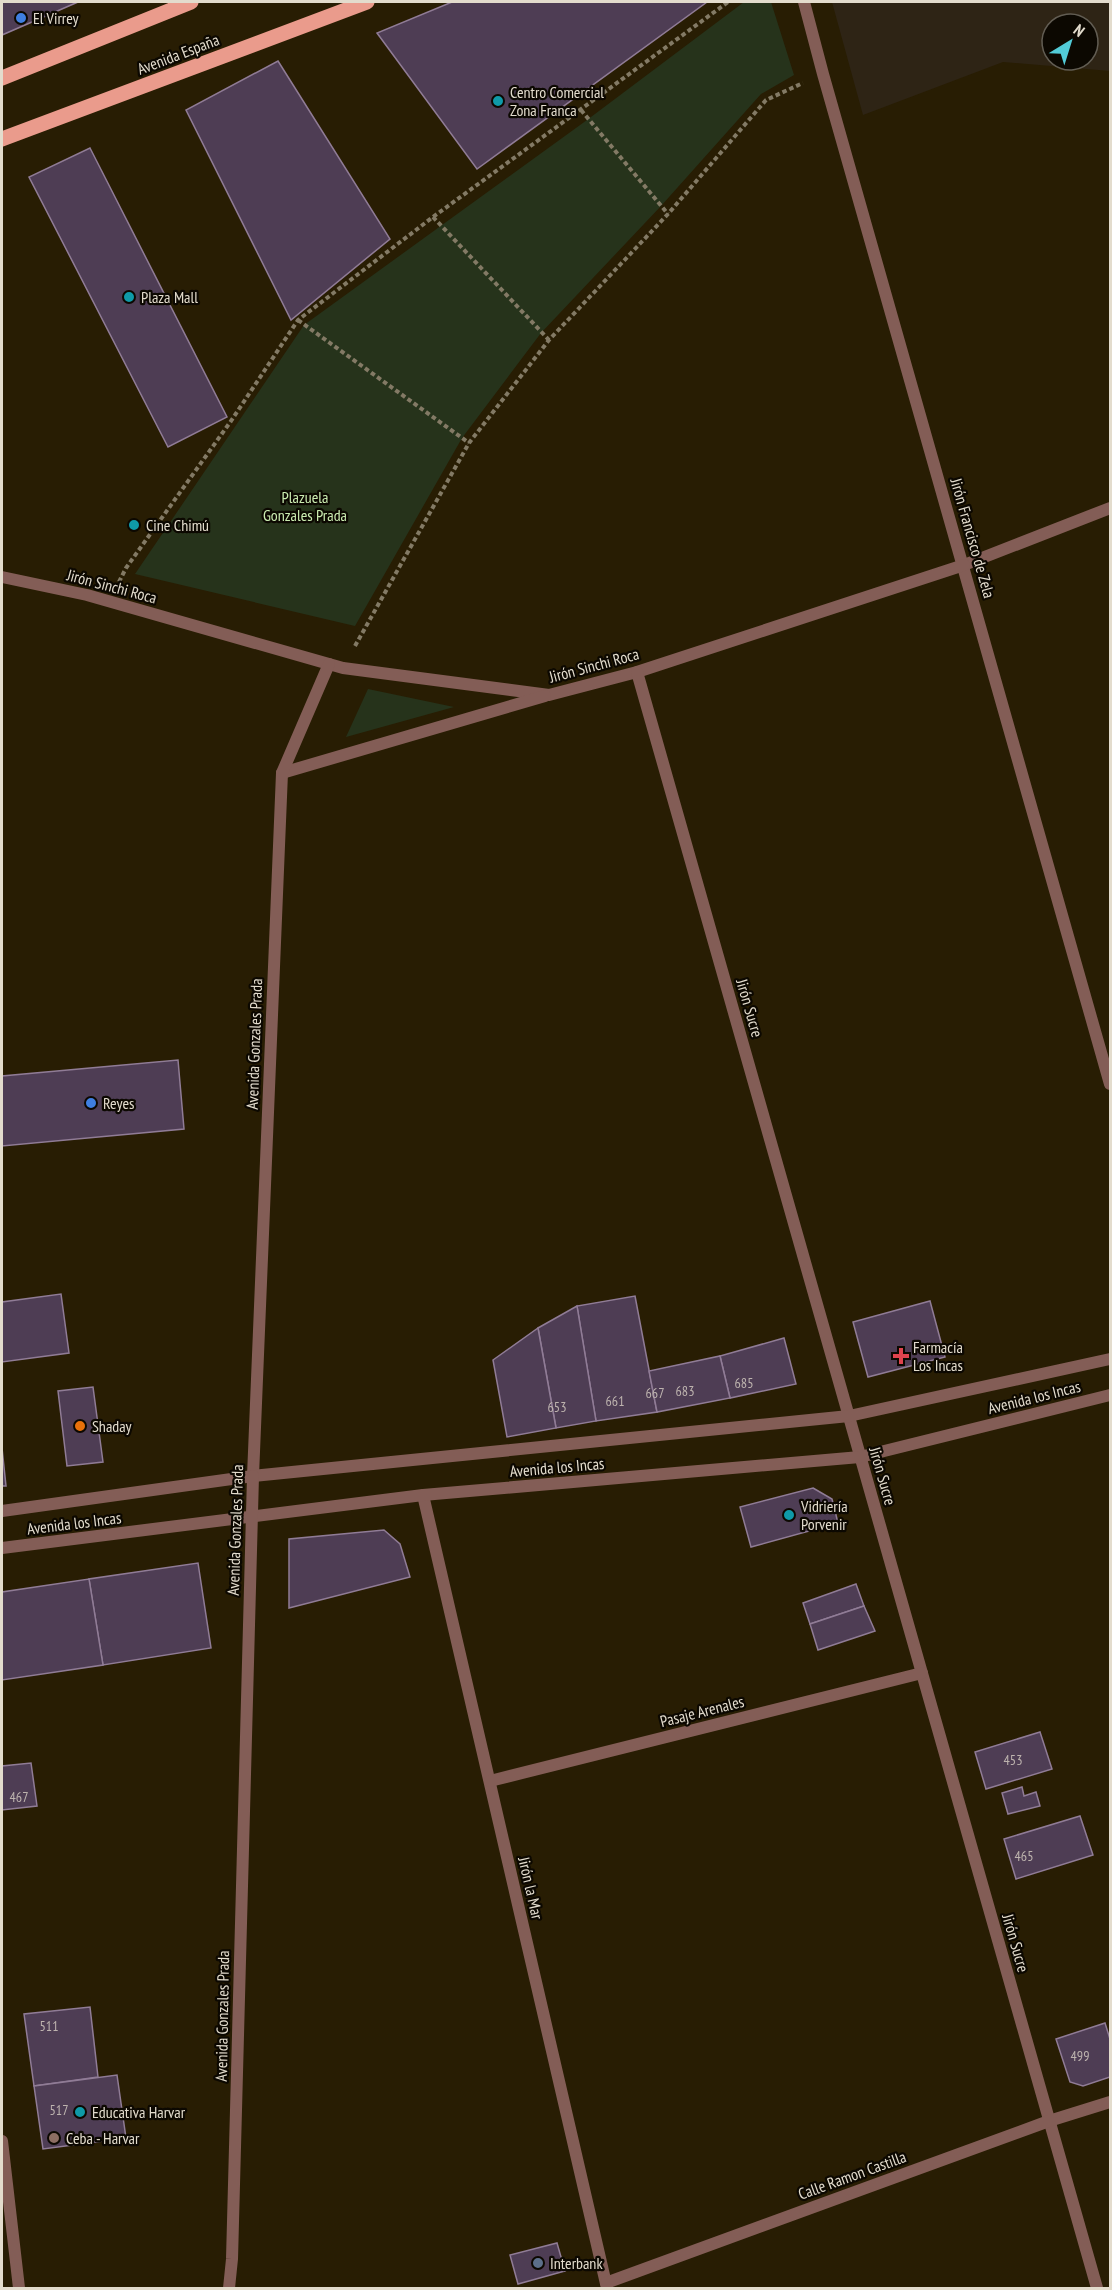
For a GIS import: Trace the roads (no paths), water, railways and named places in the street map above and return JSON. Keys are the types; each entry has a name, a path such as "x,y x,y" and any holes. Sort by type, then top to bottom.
{"main road":[{"path":"2,78 191,2"},
{"name":"Avenida España","path":"2,139 367,2"}],"street":[{"name":"Jirón Francisco de Zela","path":"804,2 1110,1084"},
{"name":"Jirón Sinchi Roca","path":"2,577 110,601 343,668 549,695 637,672 964,565 1110,508"},
{"name":"Avenida Gonzales Prada","path":"229,2289 232,2259 250,1518 282,773 329,664"},
{"name":"Jirón Sucre","path":"637,672 1097,2289"},
{"path":"282,773 549,695"},
{"name":"Avenida los Incas","path":"2,1510 253,1476 849,1416 1110,1359"},
{"name":"Avenida los Incas","path":"2,1548 423,1495 860,1457 1110,1395"},
{"name":"Jirón la Mar","path":"423,1495 607,2286"},
{"name":"Pasaje Arenales","path":"489,1781 922,1673"},
{"name":"Calle Ramon Castilla","path":"607,2286 1050,2121 1110,2102"},
{"path":"2,2141 20,2289"}],"place":[{"name":"El Virrey","path":"21,18"},
{"name":"Centro Comercial Zona Franca","path":"498,101"},
{"name":"Plaza Mall","path":"129,297"},
{"name":"Cine Chimú","path":"134,525"},
{"name":"Reyes","path":"91,1103"},
{"name":"Farmacía Los Incas","path":"901,1356"},
{"name":"Shaday","path":"80,1426"},
{"name":"Vidriería Porvenir","path":"789,1515"},
{"name":"Educativa Harvar","path":"80,2112"},
{"name":"Ceba - Harvar","path":"54,2138"},
{"name":"Interbank","path":"538,2263"}],"park label":[{"name":"Plazuela Gonzales Prada","path":"305,506"}]}
